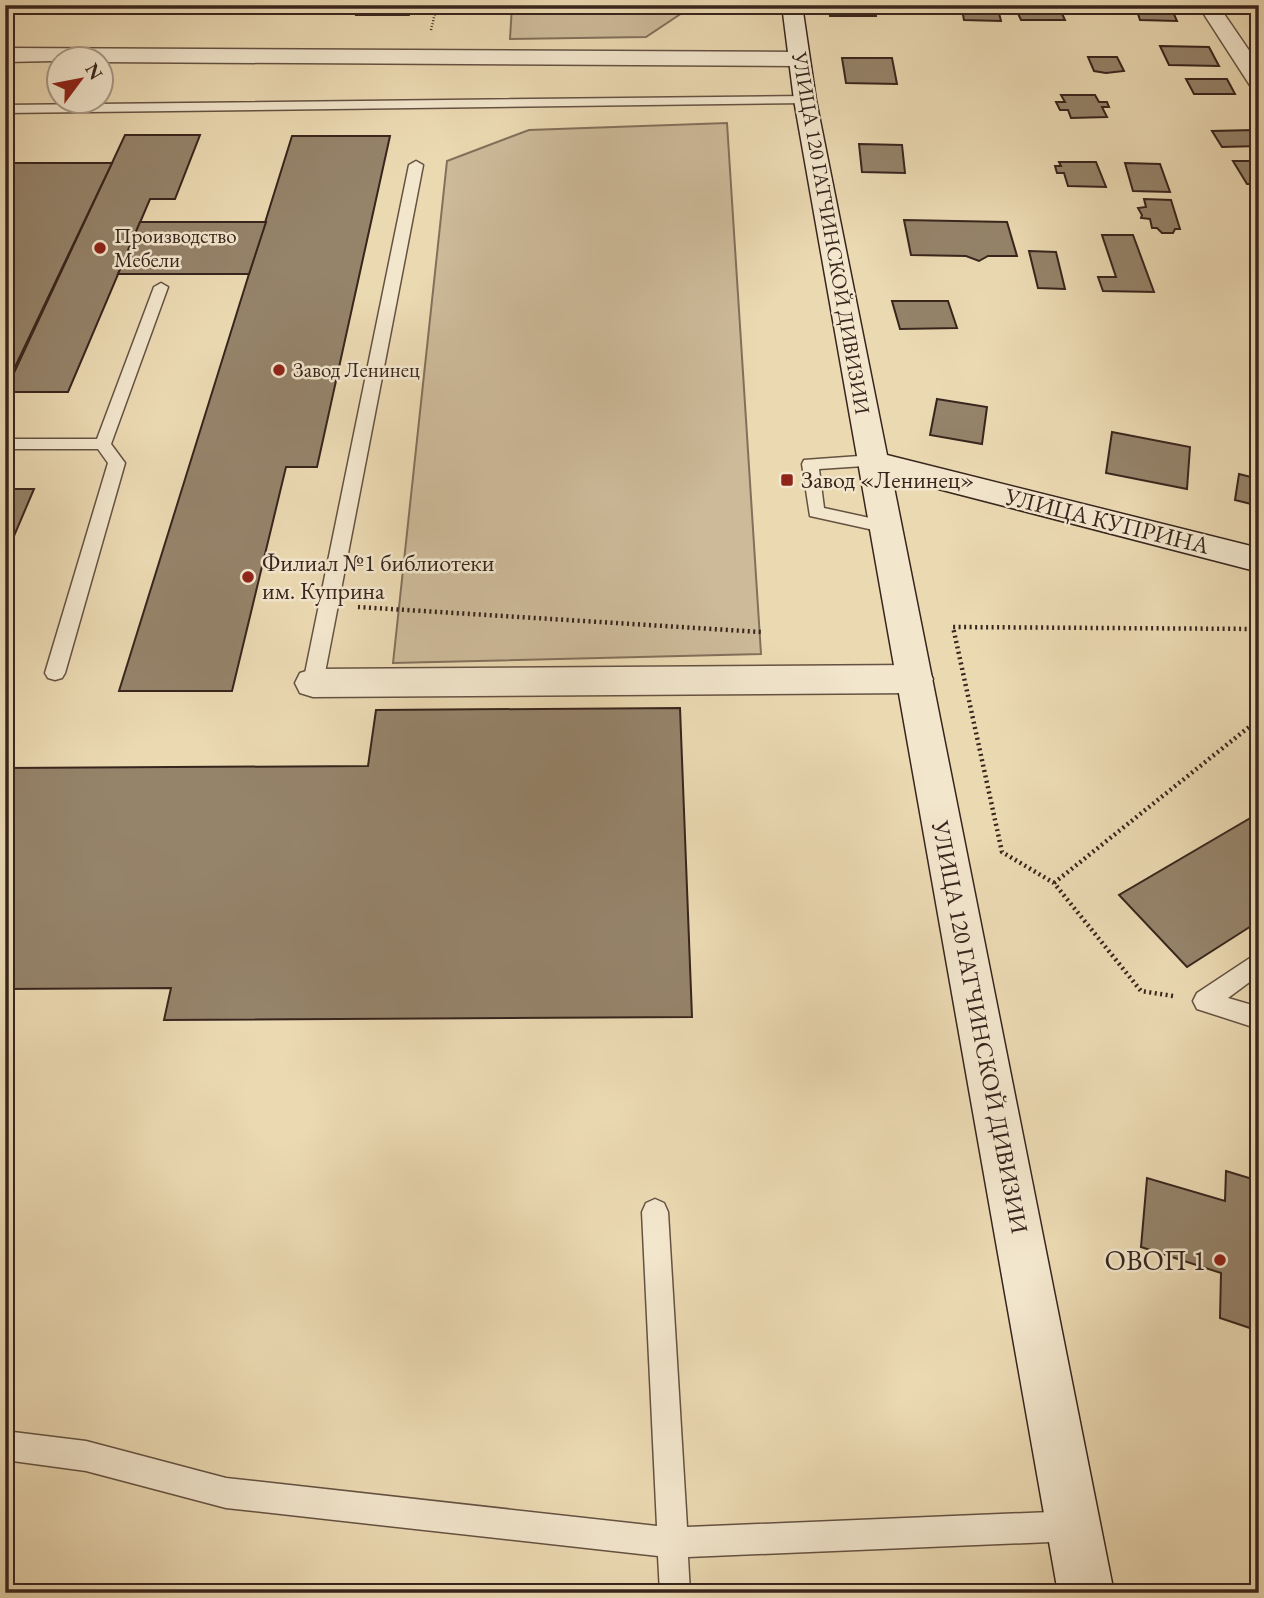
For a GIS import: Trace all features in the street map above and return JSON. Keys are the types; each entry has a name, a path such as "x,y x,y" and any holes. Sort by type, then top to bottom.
{"street":[{"name":"УЛИЦА 120 ГАТЧИНСКОЙ ДИВИЗИИ","path":"792,5 805,100 1086,1593"},
{"path":"1208,5 1259,82"},
{"path":"5,55 798,59"},
{"name":"УЛИЦА КУПРИНА","path":"873,462 1259,560"},
{"path":"313,683 915,679"}],"lane":[{"path":"5,108 805,100"},
{"path":"313,683 416,165"},
{"path":"103,444 161,287"},
{"path":"5,444 103,444"},
{"path":"55,673 117,463 103,444"},
{"path":"873,462 810,464 816,512 887,527"},
{"path":"1205,1002 1259,962"},
{"path":"1205,1002 1259,1018"},
{"path":"656,1212 675,1593"},
{"path":"5,1445 86,1456 226,1493 673,1543 1074,1526"}],"path":[{"path":"328,605 761,632"},
{"path":"1205,1002 1140,991 1054,883 1002,852 953,627 1259,629"},
{"path":"1054,883 1259,719"}],"shaded area":[{"path":"512,5 694,5 646,37 510,39"},
{"path":"727,123 761,654 393,663 447,161 529,130"}],"building":[{"path":"358,5 412,5 409,15 356,15"},
{"path":"829,5 874,5 876,16 830,16"},
{"path":"961,5 997,5 1001,21 964,20"},
{"path":"1014,5 1058,5 1065,20 1021,20"},
{"path":"1135,5 1170,5 1177,21 1140,20"},
{"path":"1160,46 1209,47 1219,66 1169,65"},
{"path":"1088,57 1117,57 1124,71 1094,71"},
{"path":"842,58 892,58 897,84 846,83"},
{"path":"1186,79 1227,79 1235,94 1194,94"},
{"path":"1061,95 1095,95 1099,102 1107,102 1109,107 1102,107 1107,117 1071,118 1068,110 1060,110 1056,102 1065,102"},
{"path":"1254,130 1259,138 1259,146 1222,147 1212,131"},
{"name":"Производство Мебели","path":"125,135 200,135 175,199 150,199 68,392 5,392"},
{"name":"Завод Ленинец","path":"292,136 390,136 317,467 286,467 232,691 119,691"},
{"path":"859,144 902,145 905,173 862,172"},
{"path":"1233,161 1259,161 1259,184 1247,184"},
{"path":"1059,162 1096,162 1106,187 1068,186 1064,173 1057,173 1055,166 1061,166"},
{"path":"5,163 112,163 5,388"},
{"path":"1125,163 1160,164 1170,192 1133,191"},
{"path":"1144,199 1171,200 1180,229 1175,229 1173,233 1162,233 1157,228 1152,228 1150,219 1141,218 1138,208 1146,207"},
{"path":"904,220 1007,222 1017,256 988,256 979,261 966,256 911,255"},
{"path":"140,222 266,222 249,274 118,274"},
{"path":"1102,235 1133,235 1154,292 1103,291 1098,277 1116,277"},
{"path":"1029,251 1056,252 1065,289 1038,288"},
{"path":"892,301 948,301 957,328 900,329"},
{"path":"937,399 987,407 982,444 930,435"},
{"path":"1112,432 1190,447 1187,489 1106,473"},
{"path":"1239,474 1259,479 1259,506 1235,500"},
{"path":"5,489 34,489 5,557"},
{"path":"680,708 692,1017 164,1020 171,988 5,989 5,768 368,766 376,710"},
{"path":"1259,813 1259,921 1187,967 1119,895"},
{"name":"ОВОП 1","path":"1226,1171 1259,1181 1259,1331 1220,1318 1221,1273 1141,1247 1147,1178 1225,1201"}],"place":[{"name":"Производство Мебели","path":"100,248"},
{"name":"Завод Ленинец","path":"279,370"},
{"name":"Завод «Ленинец»","path":"787,480"},
{"name":"Филиал №1 библиотеки им. Куприна","path":"248,577"},
{"name":"ОВОП 1","path":"1220,1260"}]}
